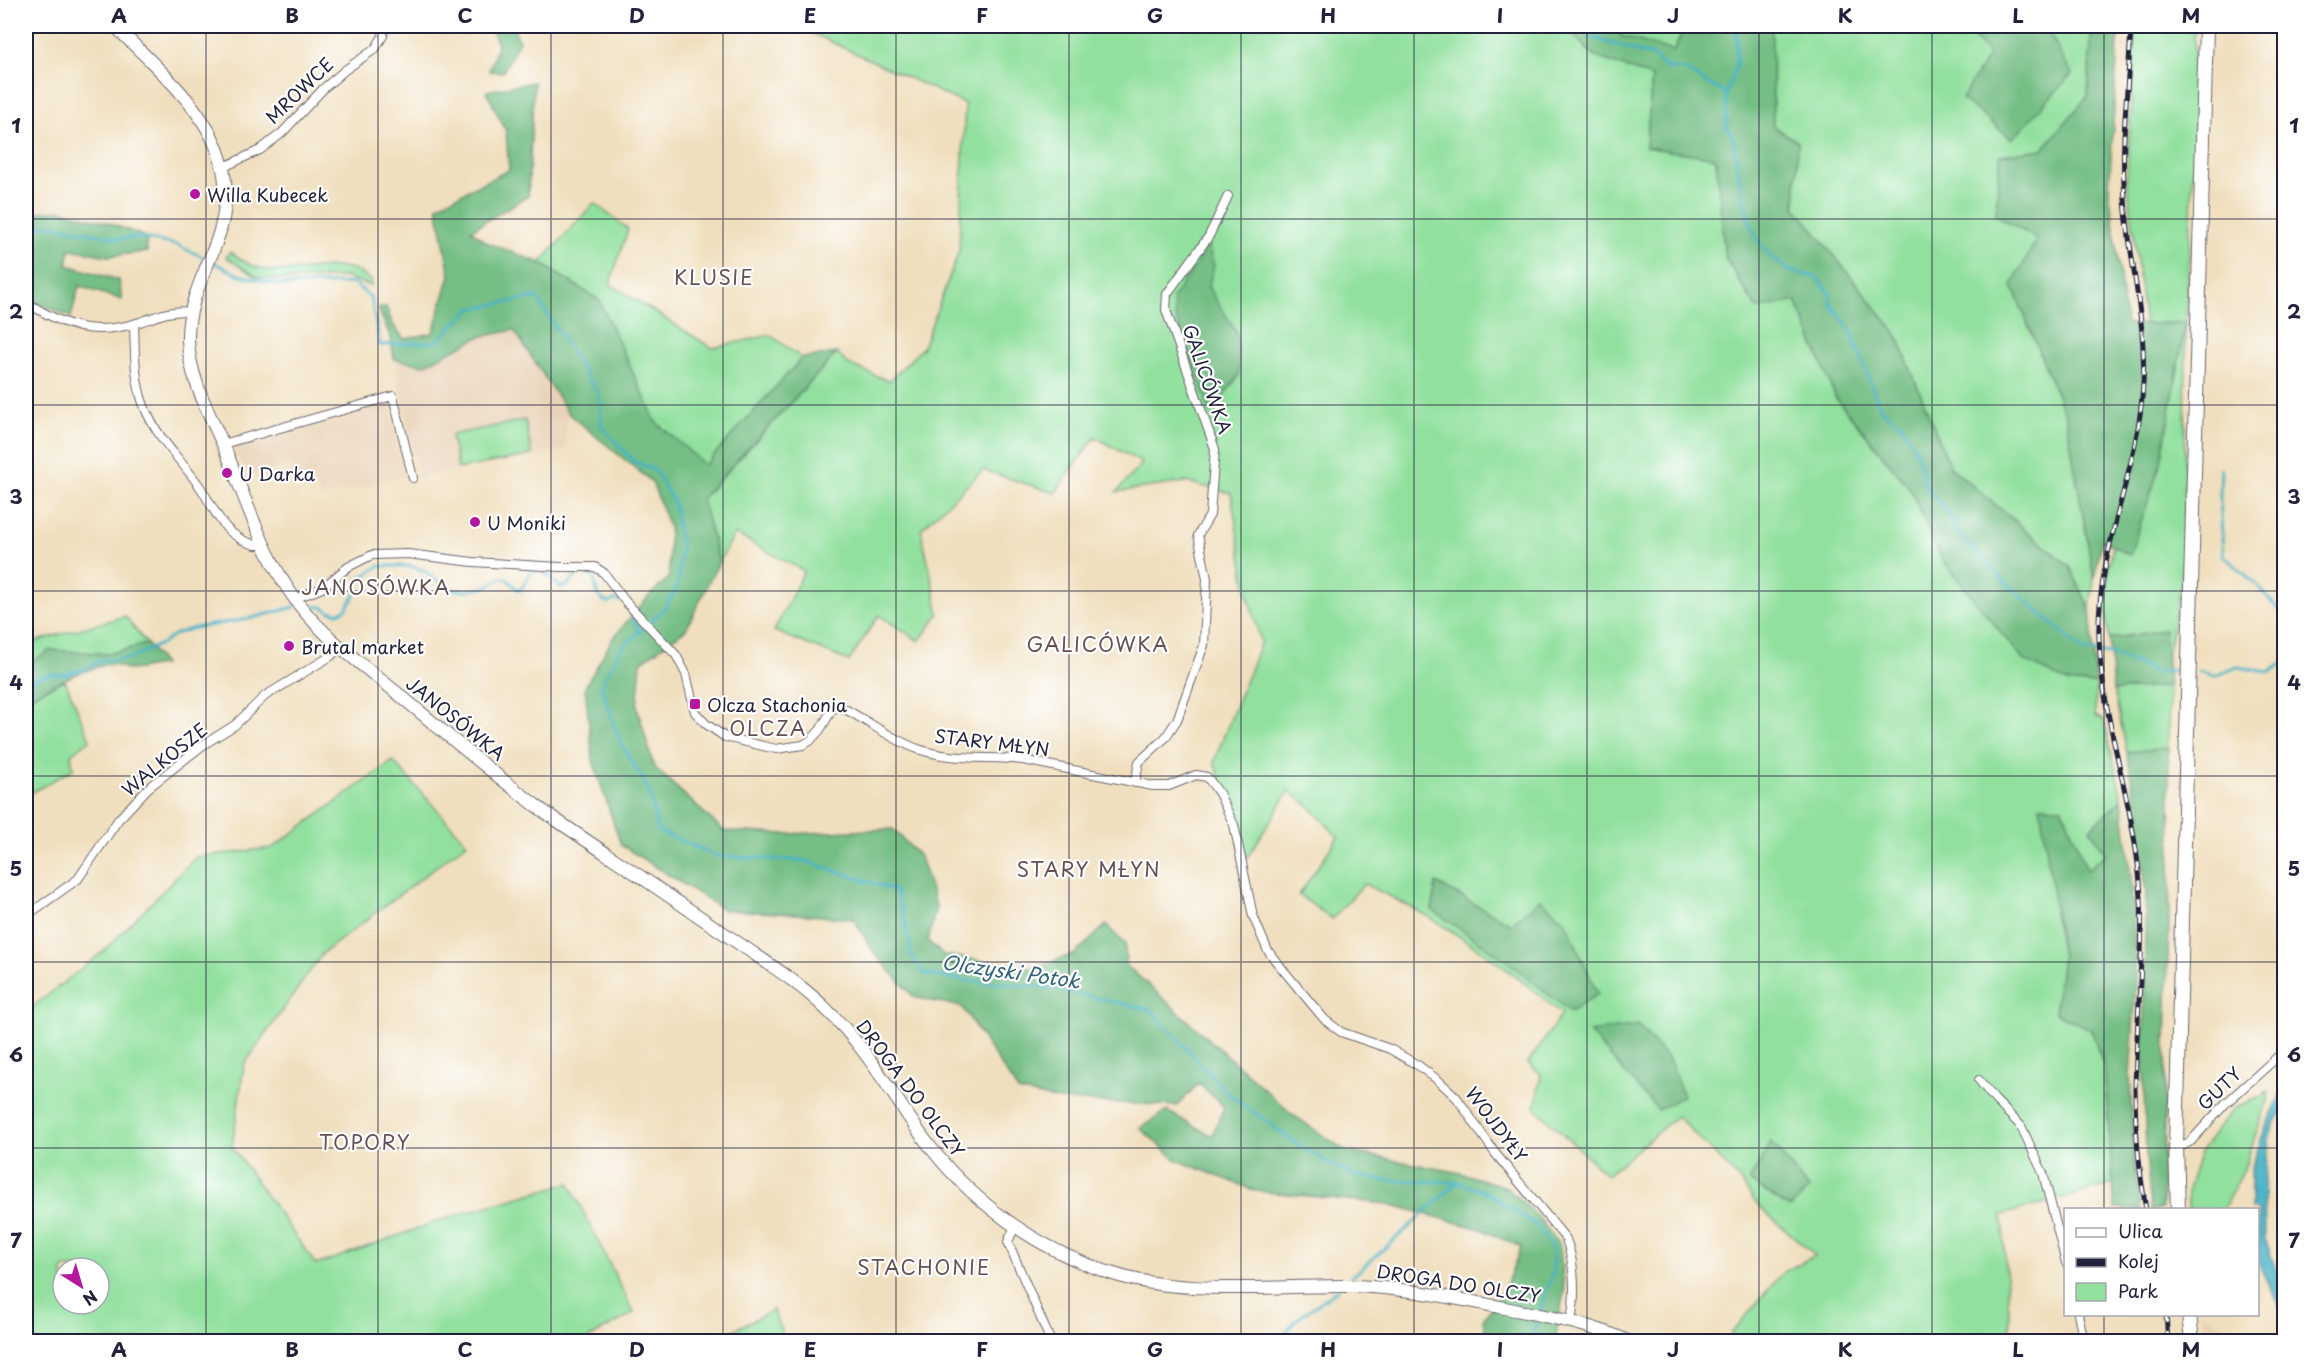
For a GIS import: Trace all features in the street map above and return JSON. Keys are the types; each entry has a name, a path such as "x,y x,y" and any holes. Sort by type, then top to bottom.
{"main road":[{"path":"2178,1208 2176,1145 2206,26"},
{"path":"2190,1319 2192,1341"}],"street":[{"path":"26,302 54,319 78,327 99,330 134,324 167,313 190,312 215,244 225,205 224,167 214,139 198,112 115,26"},
{"name":"MROWCE","path":"224,167 260,150 282,133 324,88 375,49 383,36 384,26"},
{"name":"GALICÓWKA","path":"1135,783 1139,762 1165,738 1177,720 1204,645 1207,579 1198,535 1210,515 1215,449 1166,310 1167,294 1209,236 1228,196"},
{"name":"JANOSÓWKA","path":"190,312 188,340 191,363 265,545 280,578 294,599 340,647 544,812"},
{"path":"134,324 137,379 141,398 158,436 198,484 230,532 250,544 265,545"},
{"path":"223,444 393,396 413,478"},
{"name":"STARY MŁYN","path":"294,599 322,588 337,575 372,555 408,554 484,563 595,567 604,573 625,601 681,662 690,685 692,706 699,717 714,730 739,742 776,749 803,745 820,730 833,708 841,707 887,735 927,752 952,757 1023,760 1135,783 1166,787 1197,775 1207,777 1219,794 1234,825 1253,916 1267,949 1274,959"},
{"name":"WALKOSZE","path":"26,916 78,879 117,820 148,788 235,725 265,696 331,656 340,647"},
{"name":"DROGA DO OLCZY","path":"544,812 790,978 815,999 856,1041 945,1165 976,1196 1015,1226 1042,1243 1088,1265 1125,1278 1152,1283 1184,1287 1381,1287 1416,1291 1571,1321"},
{"name":"WOJDYŁY","path":"1274,959 1325,1020 1341,1032 1390,1049 1419,1066 1457,1098 1495,1152 1566,1239 1570,1253 1574,1297 1571,1321"},
{"name":"GUTY","path":"2176,1145 2184,1145 2191,1141 2224,1104 2284,1051"},
{"path":"1979,1080 2021,1126 2043,1173 2064,1255"},
{"path":"1015,1226 1008,1242 1052,1341"},
{"path":"2078,1316 2084,1341"},
{"path":"1571,1321 1630,1341"}],"shaded area":[{"path":"514,330 569,414 564,450 419,477 394,359 424,364 479,337"},
{"path":"389,404 404,476 322,497 310,479 296,483 289,464 248,478 232,447"},
{"path":"2202,1316 2210,1316 2251,1341 2206,1341"}],"green space":[{"path":"490,26 513,26 519,41 503,72 489,71 498,44"},
{"path":"797,26 1565,26 1594,56 1652,77 1646,147 1716,157 1725,258 1757,309 1796,301 1836,398 1911,490 1941,558 2069,683 2096,684 2095,716 2104,720 2122,799 2090,829 2107,854 2087,870 2062,807 2054,914 2062,956 2055,1013 2091,1029 2104,1067 2113,1184 2002,1215 2011,1341 1738,1341 1731,1334 1782,1273 1815,1255 1759,1207 1739,1179 1677,1116 1607,1175 1535,1108 1541,1074 1528,1063 1562,1014 1468,942 1417,911 1364,884 1332,919 1299,895 1338,837 1310,807 1289,791 1247,858 1214,761 1261,642 1247,592 1231,493 1185,482 1117,492 1142,463 1095,437 1055,493 983,470 921,529 939,614 919,641 879,615 849,661 774,631 804,571 735,534 719,562 702,499 837,353 848,364 889,381 923,347 959,251 965,104"},
{"path":"1565,26 1612,26 1621,36 1674,51 1685,26 1772,26 1773,126 1798,142 1795,207 1896,333 1950,467 2070,567 2090,609 2096,684 2069,683 2023,660 1941,558 1911,490 1836,398 1796,301 1757,309 1725,257 1716,158 1646,147 1652,77 1594,56"},
{"path":"1612,26 1685,26 1674,51 1621,36"},
{"path":"1772,26 1964,26 1989,54 2060,26 2092,26 2088,96 2043,149 2000,155 2038,239 2012,285 2066,417 2094,579 2090,609 2070,567 1950,467 1896,333 1795,207 1798,142 1773,126"},
{"path":"1964,26 2060,26 2049,32 2072,74 2012,139 1962,99 1989,54"},
{"path":"2092,26 2119,26 2109,189 2126,325 2186,322 2161,462 2130,555 2102,540 2094,579 2066,417 2012,285 2037,239 1996,215 2000,155 2043,149 2088,96"},
{"path":"2135,26 2194,26 2195,136 2186,323 2145,325 2127,178"},
{"path":"534,82 528,196 471,230 486,242 540,263 599,300 656,422 705,465 802,358 837,353 702,498 719,562 686,629 641,662 637,707 654,767 724,831 786,834 893,829 920,857 936,906 928,941 943,955 1033,968 1075,954 1106,925 1125,944 1126,965 1292,1114 1346,1151 1461,1173 1506,1187 1538,1217 1560,1246 1564,1291 1555,1341 1487,1341 1483,1320 1505,1288 1521,1247 1480,1229 1389,1204 1256,1191 1177,1160 1140,1128 1167,1111 1212,1136 1224,1107 1199,1083 1177,1106 1060,1100 1018,1091 962,1007 914,997 874,953 854,919 724,910 621,845 593,761 585,687 613,638 650,595 669,578 669,527 652,482 569,414 514,330 479,337 424,365 394,359 391,338 378,308 386,307 393,325 404,339 433,333 450,275 437,206 509,170 506,131 486,91"},
{"path":"594,203 628,229 610,284 712,348 770,335 802,358 705,466 656,422 599,300 540,263"},
{"path":"60,210 109,223 146,237 147,252 108,256 70,249 67,265 119,280 122,300 79,286 71,317 26,298 26,214"},
{"path":"1208,246 1214,266 1208,287 1237,333 1239,375 1211,414 1175,315 1173,298"},
{"path":"230,252 241,260 262,269 293,271 331,267 348,268 372,281 371,286 345,277 282,280 257,277 226,257"},
{"path":"2186,323 2182,579 2166,661 2163,630 2109,639 2104,597 2113,545 2130,554 2161,462"},
{"path":"525,420 532,455 458,469 451,435"},
{"path":"125,616 147,644 107,654 50,650 26,666 26,644"},
{"path":"2164,630 2169,686 2113,691 2109,639"},
{"path":"147,644 163,665 130,670 112,664 92,668 29,697 26,706 26,666 50,650 107,654"},
{"path":"65,680 90,740 71,754 73,769 26,796 26,706 29,697"},
{"path":"2169,686 2168,748 2127,752 2114,691"},
{"path":"2168,748 2171,835 2162,1208 2151,1208 2146,1154 2143,1047 2146,893 2127,752"},
{"path":"393,761 467,843 322,954 244,1065 232,1147 316,1265 450,1217 569,1183 634,1313 582,1342 26,1341 26,1012 104,951 196,857 272,848"},
{"path":"2122,799 2132,889 2136,982 2130,1076 2134,1163 2141,1208 2115,1208 2104,1067 2091,1029 2055,1013 2062,956 2040,806 2062,807 2087,870 2106,854 2090,829"},
{"path":"1436,883 1511,924 1540,899 1565,921 1598,994 1570,1012 1508,962 1432,910"},
{"path":"1638,1025 1670,1061 1683,1096 1658,1110 1589,1032"},
{"path":"2268,1091 2267,1102 2244,1169 2224,1208 2188,1208 2188,1189 2200,1152 2233,1109"},
{"path":"1771,1142 1809,1189 1790,1208 1749,1181"},
{"path":"773,1310 785,1341 712,1341"}],"water":[{"path":"2284,1087 2284,1110 2274,1123 2269,1139 2264,1190 2265,1239 2284,1291 2284,1315 2259,1265 2259,1208 2251,1208 2251,1168 2266,1126"}],"waterway":[{"path":"1579,26 1590,37 1652,56 1667,68 1685,70 1726,94"},
{"path":"1737,26 1736,66 1726,94 1727,127 1733,138 1742,195 1749,220 1759,242 1771,257 1790,271 1816,277 1830,293 1831,304 1850,329 1881,410 1900,423 1916,450 1927,490 1943,505 1961,536 2002,579 2083,651 2112,654 2155,671 2180,670"},
{"name":"Olczyski Potok","path":"26,229 51,225 119,239 138,237 177,245 207,259"},
{"name":"Olczyski Potok","path":"213,262 239,275 280,285 354,283 371,298 380,345 436,342 471,309 536,297 599,395 602,427 633,461 656,471 674,504 681,547 678,584 666,607 620,650 601,686 621,744 648,788 658,831 717,856 806,861 896,891 912,957 924,974 960,980 1051,988 1151,1010 1225,1091 1304,1149 1352,1175 1382,1180 1456,1182 1488,1193 1537,1226 1554,1251 1553,1273 1539,1312"},
{"path":"2221,469 2223,555 2284,613"},
{"path":"304,606 323,607 338,613 345,610 356,594 355,587 358,580 379,566 410,566 423,570 450,589 466,591 484,588 501,578 506,578 519,591 527,581 530,572 539,570 560,587 567,586 578,574 588,575 594,578 598,594 605,602 620,601"},
{"path":"26,692 30,682 34,679 50,674 63,675 84,669 102,660 133,657 163,643 175,634 295,607"},
{"path":"631,613 639,633"},
{"path":"2198,671 2215,676 2237,667 2270,672 2284,662"},
{"path":"1347,1281 1456,1183"},
{"path":"1281,1342 1298,1318 1338,1289"},
{"name":"Olczyski Potok","path":"1531,1342 1538,1319"}],"railway":[{"path":"2131,26 2124,134 2124,177 2127,222 2140,315 2144,361 2143,384 2134,448 2104,573 2099,638 2106,703 2133,832 2141,898 2135,1105 2146,1208"},
{"path":"2166,1316 2168,1342"}],"place":[{"name":"Willa Kubecek","path":"195,194"},
{"name":"U Darka","path":"227,473"},
{"name":"U Moniki","path":"475,522"},
{"name":"Brutal market","path":"289,646"},
{"name":"Olcza Stachonia","path":"695,704"}],"district":[{"name":"KLUSIE","path":"714,277"},
{"name":"JANOSÓWKA","path":"376,587"},
{"name":"GALICÓWKA","path":"1098,644"},
{"name":"OLCZA","path":"768,728"},
{"name":"STARY MŁYN","path":"1089,869"},
{"name":"TOPORY","path":"365,1142"},
{"name":"STACHONIE","path":"924,1267"}]}
